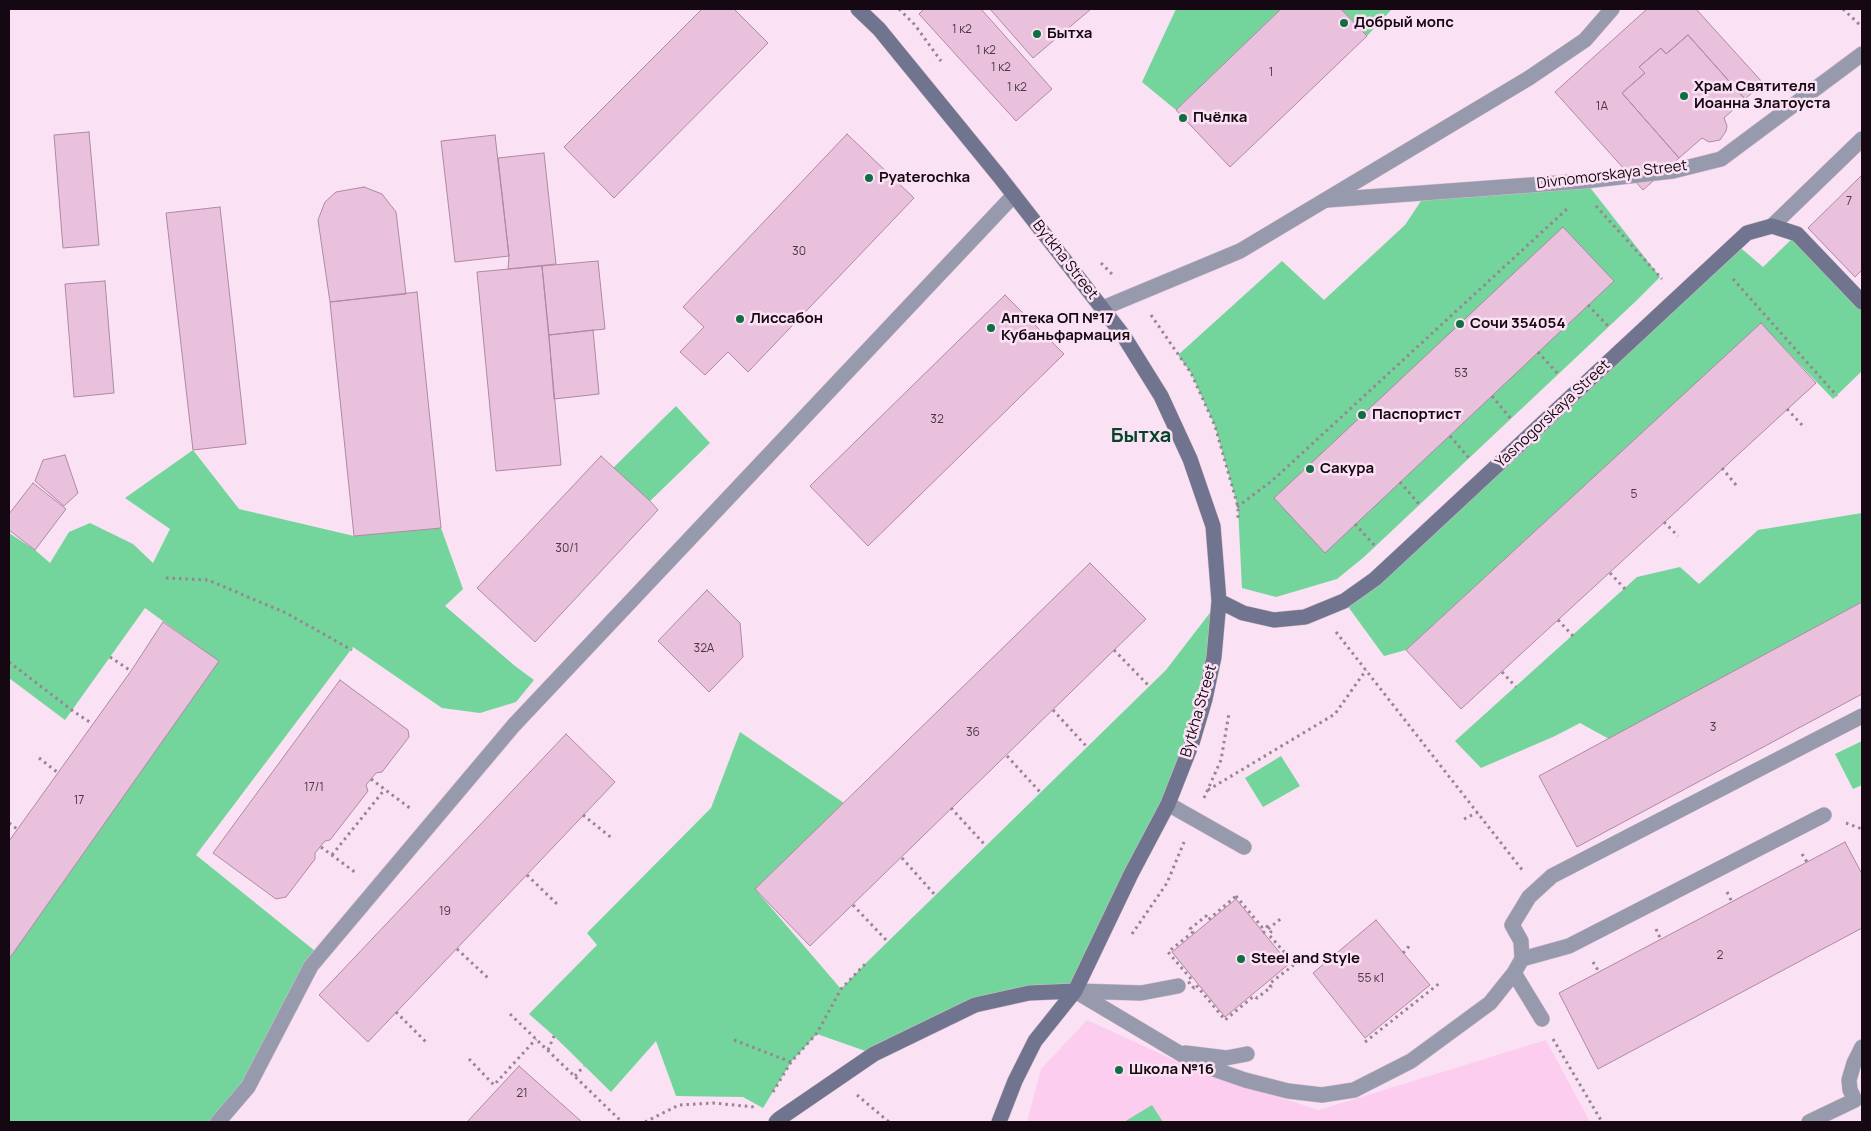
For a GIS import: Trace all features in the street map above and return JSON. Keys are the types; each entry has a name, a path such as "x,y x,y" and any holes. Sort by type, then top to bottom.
{"street":[{"name":"Bytkha Street","path":"858,9 879,29 1014,195 1123,335 1161,396 1190,459 1213,526 1218,601 1214,657 1205,699 1192,743 1168,804 1131,874 1075,991 1035,1041 1015,1081 999,1122"},
{"name":"Divnomorskaya Street","path":"1103,308 1240,252 1529,78 1585,40 1612,9"},
{"name":"Divnomorskaya Street","path":"1327,200 1585,180 1673,171 1711,161 1721,158 1862,54"},
{"path":"1862,140 1772,226 1797,234 1862,302"},
{"path":"218,1122 248,1087 311,966 524,714 1014,195"},
{"name":"Yasnogorskaya Street","path":"1218,601 1242,613 1274,620 1305,617 1344,601 1375,579 1747,233 1772,226"},
{"path":"1075,991 1196,1063 1246,1080 1288,1091 1322,1095 1354,1090 1411,1060 1490,1003 1514,973 1522,959 1521,941 1512,925 1529,897 1552,876 1862,716"},
{"path":"1168,804 1244,847"},
{"path":"1522,959 1569,946 1824,816"},
{"path":"1514,973 1542,1019"},
{"path":"776,1122 874,1054 975,1005 1029,994 1075,991 1142,993 1178,986"},
{"path":"1809,1122 1859,1104 1850,1090 1849,1080 1854,1062 1862,1047"},
{"path":"1176,1051 1226,1058 1247,1054"}],"path":[{"path":"899,9 915,25 944,66"},
{"path":"1844,9 1862,28"},
{"path":"1213,526 1273,480 1574,202"},
{"path":"1594,205 1601,210 1679,298"},
{"path":"1094,256 1142,303 1191,373 1214,426 1238,507 1239,525"},
{"path":"1718,261 1837,396"},
{"path":"1588,306 1609,327"},
{"path":"1602,334 1616,320"},
{"path":"1538,352 1558,374"},
{"path":"1551,381 1565,368"},
{"path":"1492,396 1511,419"},
{"path":"1787,409 1803,426"},
{"path":"1504,426 1518,413"},
{"path":"1450,436 1469,458"},
{"path":"1462,465 1476,452"},
{"path":"1722,468 1736,484"},
{"path":"1400,482 1420,505"},
{"path":"1413,511 1427,498"},
{"path":"1664,522 1678,536"},
{"path":"1355,524 1375,546"},
{"path":"1369,552 1381,540"},
{"path":"1610,573 1625,589"},
{"path":"166,578 208,580 286,613 352,650"},
{"path":"1305,617 1338,633 1538,889"},
{"path":"1558,620 1573,636"},
{"path":"1114,650 1149,686"},
{"path":"110,657 130,671"},
{"path":"9,662 73,711 92,723"},
{"path":"1208,790 1335,714 1366,670"},
{"path":"1502,672 1516,687"},
{"path":"1053,710 1087,747"},
{"path":"1129,939 1167,883 1208,790 1221,760 1229,712"},
{"path":"1007,756 1040,792"},
{"path":"39,758 57,772"},
{"path":"371,780 431,824"},
{"path":"332,855 385,789"},
{"path":"952,808 986,846"},
{"path":"1464,819 1478,812"},
{"path":"583,815 613,839"},
{"path":"9,823 18,829"},
{"path":"321,846 377,889"},
{"path":"902,858 936,896"},
{"path":"527,875 557,904"},
{"path":"1236,896 1262,927 1266,925 1271,932 1268,935 1295,964 1269,984 1271,987 1257,998 1254,996 1224,1020 1196,985 1194,988 1189,983 1192,980 1168,952 1193,932 1190,929 1206,916 1208,920 1236,896"},
{"path":"853,905 888,942"},
{"path":"1263,933 1283,917"},
{"path":"1403,952 1411,944"},
{"path":"457,949 488,978"},
{"path":"772,1093 791,1062 817,1033 841,989 867,962"},
{"path":"1365,1042 1441,982"},
{"path":"396,1012 426,1042"},
{"path":"510,1014 622,1122"},
{"path":"1542,1019 1602,1122"},
{"path":"548,1050 554,1036"},
{"path":"468,1059 494,1084 536,1039"},
{"path":"734,1040 791,1062"},
{"path":"575,1076 584,1066"},
{"path":"849,1099 864,1090"},
{"path":"856,1094 889,1122"},
{"path":"645,1122 679,1105 713,1103 762,1108"}],"shaded area":[{"name":"Школа №16","path":"1087,1020 1200,1072 1319,1110 1546,1040 1590,1122 1027,1122 1041,1069"}],"green space":[{"path":"1176,9 1281,9 1176,110 1142,82"},
{"path":"1341,9 1392,9 1367,36"},
{"path":"1585,181 1660,277 1364,557 1337,579 1276,597 1242,588 1238,507 1215,426 1191,373 1178,355 1282,261 1324,300 1405,225 1427,192"},
{"path":"1797,234 1862,302 1862,371 1833,399 1761,324 1406,650 1384,656 1344,601 1736,244 1763,267"},
{"path":"676,406 710,443 650,501 613,468"},
{"path":"193,450 239,509 354,536 441,528 463,589 445,606 534,680 516,702 480,713 442,708 353,647 196,855 320,955 218,1122 9,1122 9,959 218,661 145,608 65,720 9,678 9,533 35,550 50,563 69,532 90,523 133,544 153,563 170,529 125,498"},
{"path":"1862,513 1862,602 1609,739 1580,723 1481,768 1455,741 1637,577 1680,567 1699,584 1758,530"},
{"path":"1219,601 1192,743 1075,991 975,1005 874,1054 817,1034 791,1062 763,1108 743,1097 676,1096 656,1041 611,1092 529,1014 597,945 587,933 711,808 740,732 844,803 755,889 841,989 1166,670"},
{"path":"1862,741 1862,785 1853,789 1835,754"},
{"path":"1281,756 1300,786 1263,807 1245,778"},
{"path":"1152,1105 1163,1122 1124,1122"}],"building":[{"path":"702,9 734,9 768,43 614,198 564,147"},
{"path":"924,9 981,9 1052,89 1016,121 919,14"},
{"name":"Бытха","path":"990,9 1091,9 1033,58"},
{"path":"1281,9 1341,9 1367,36 1230,167 1176,110"},
{"path":"1647,9 1696,9 1763,83 1745,99 1688,35 1666,54 1661,48 1639,67 1645,73 1622,93 1679,158 1643,190 1555,92"},
{"name":"Храм Святителя Иоанна Златоуста","path":"1688,35 1745,99 1724,118 1727,126 1720,140 1709,142 1702,138 1679,158 1622,93 1645,73 1639,67 1661,48 1666,54"},
{"path":"89,132 99,245 63,248 54,135"},
{"path":"847,134 914,198 748,372 728,352 705,375 680,352 704,327 683,307"},
{"path":"495,135 509,256 455,262 441,141"},
{"path":"544,153 556,264 508,269 509,256 498,158"},
{"path":"1862,175 1862,270 1855,277 1808,228"},
{"path":"364,187 382,194 396,212 406,294 330,302 318,220 325,202 336,192"},
{"path":"220,207 246,444 193,450 166,213"},
{"path":"1563,227 1614,281 1325,553 1274,498"},
{"path":"598,261 605,329 549,335 542,266"},
{"path":"542,266 561,465 496,471 477,272"},
{"path":"105,281 114,393 74,397 65,284"},
{"path":"417,292 441,528 354,536 330,302"},
{"path":"1005,295 1064,354 868,546 810,486"},
{"path":"1761,323 1816,383 1461,709 1406,650"},
{"path":"593,330 599,394 554,399 549,335"},
{"path":"65,455 78,493 64,506 35,481 43,460"},
{"path":"601,456 658,510 535,642 477,588"},
{"path":"33,483 66,509 35,550 9,530 9,514"},
{"path":"1090,563 1146,619 810,946 755,889"},
{"path":"707,590 740,623 743,657 709,692 658,641"},
{"path":"1862,602 1862,694 1577,847 1539,776"},
{"path":"163,622 219,661 9,959 9,841 131,671"},
{"path":"340,680 408,730 409,737 382,772 376,773 366,785 368,791 330,840 325,841 315,853 315,859 286,897 276,899 213,853"},
{"path":"566,734 615,782 368,1042 319,995"},
{"path":"1845,842 1862,874 1862,928 1598,1069 1559,993"},
{"path":"1236,899 1289,964 1225,1017 1172,952"},
{"path":"1376,920 1430,985 1365,1038 1313,973"},
{"path":"519,1066 582,1122 467,1122"}],"place":[{"name":"Добрый мопс","path":"1344,23"},
{"name":"Бытха","path":"1037,34"},
{"name":"Храм Святителя Иоанна Златоуста","path":"1684,96"},
{"name":"Пчёлка","path":"1183,118"},
{"name":"Pyaterochka","path":"869,178"},
{"name":"Лиссабон","path":"740,319"},
{"name":"Сочи 354054","path":"1460,324"},
{"name":"Аптека ОП №17 Кубаньфармация","path":"991,328"},
{"name":"Паспортист","path":"1362,415"},
{"name":"Сакура","path":"1310,469"},
{"name":"Steel and Style","path":"1241,959"},
{"name":"Школа №16","path":"1119,1070"}],"district":[{"name":"Бытха","path":"1141,436"}]}
